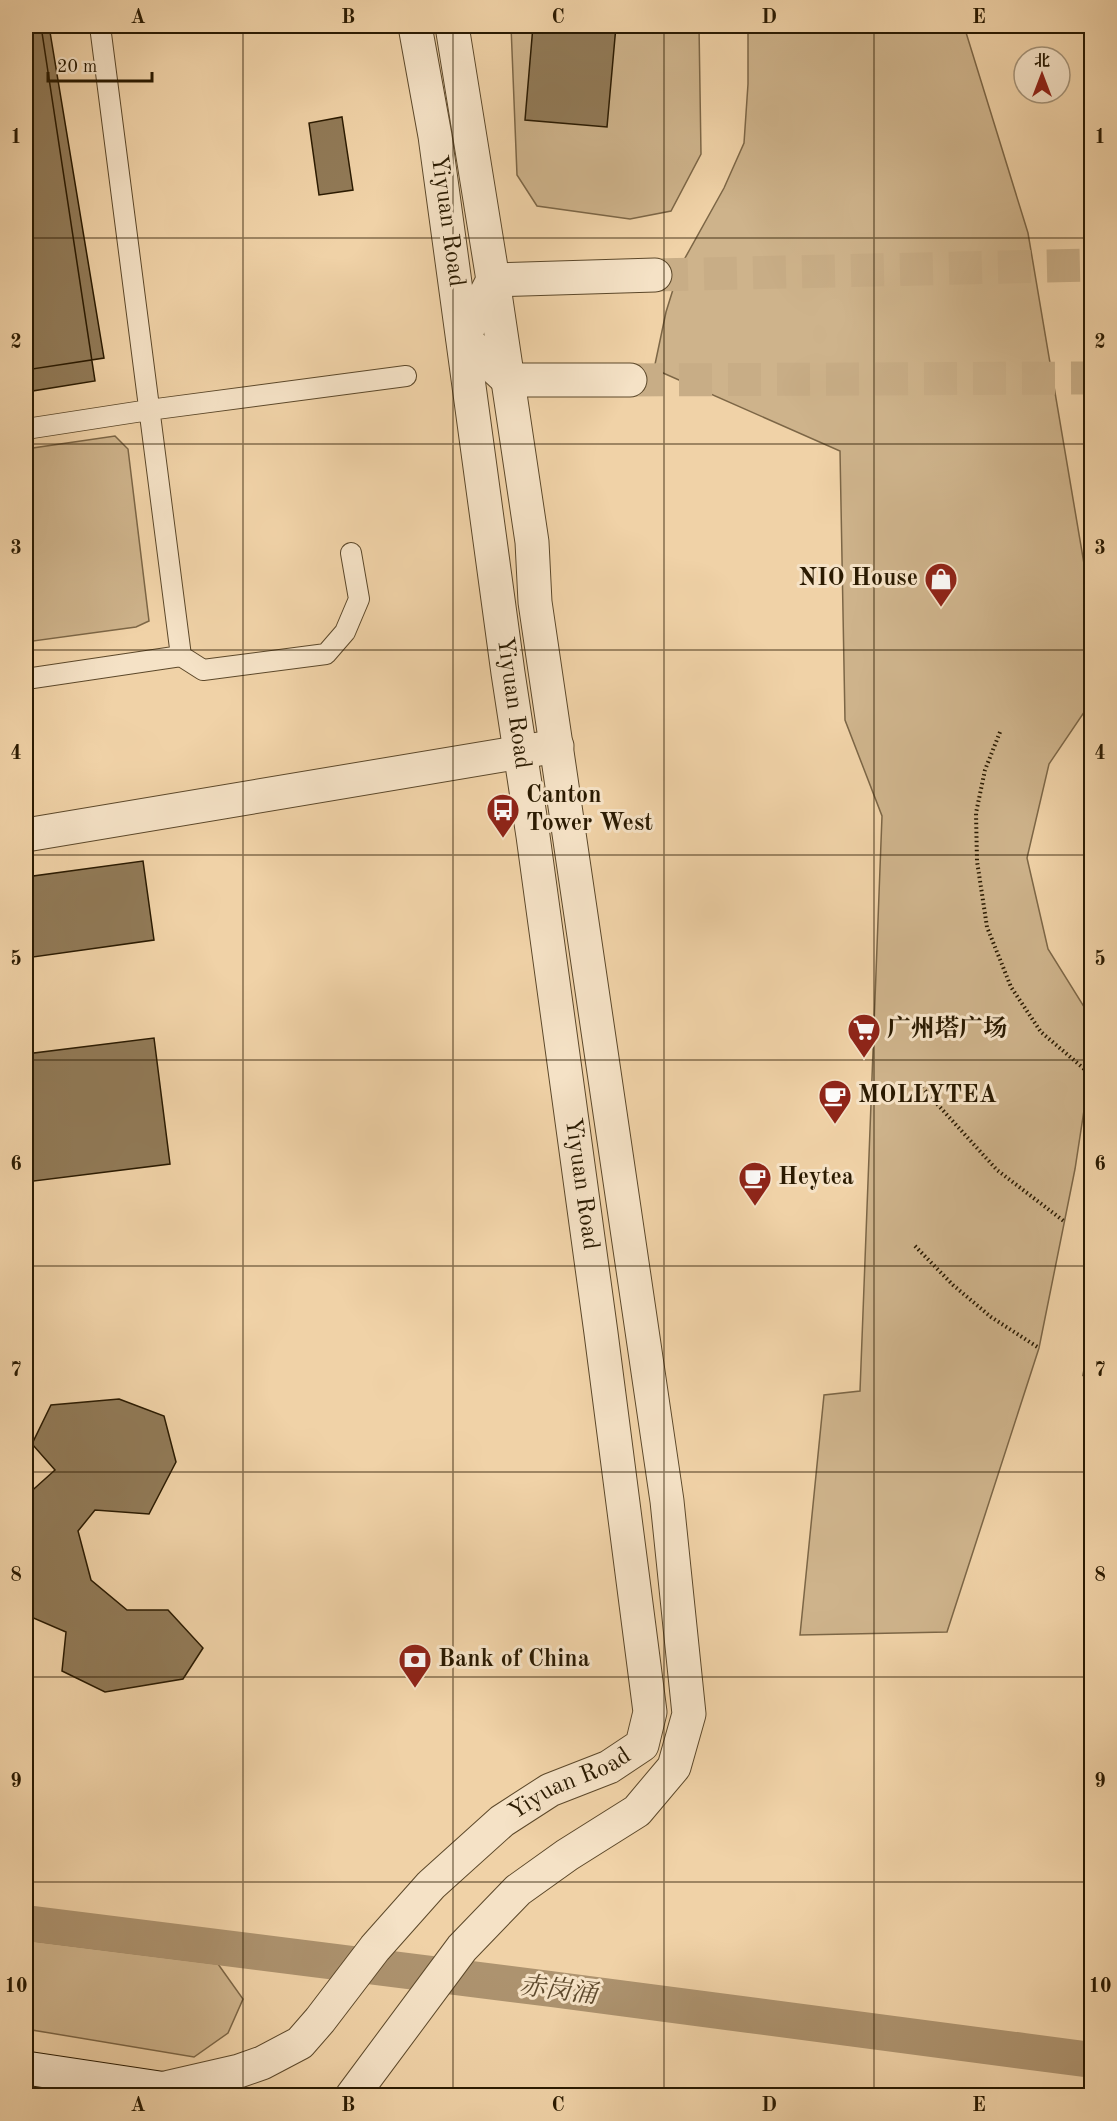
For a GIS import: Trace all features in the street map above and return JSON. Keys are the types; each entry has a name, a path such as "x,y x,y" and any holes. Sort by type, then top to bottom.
{"street":[{"name":"Yiyuan Road","path":"165,2088 239,2071 262,2063 300,2043 375,1948 431,1885 502,1821 550,1790 609,1767 642,1745 650,1713 600,1321 464,338 435,136 415,26"},
{"name":"Yiyuan Road","path":"352,2096 462,1948 518,1890 567,1855 637,1811 674,1767 689,1714 667,1501 535,602 532,542 452,26"},
{"path":"630,380 508,380 464,338 493,280 655,275"},
{"path":"26,835 557,747"},
{"path":"26,2068 213,2096"}],"lane":[{"path":"100,26 181,656"},
{"path":"26,429 149,410 406,376"},
{"path":"26,679 181,656 203,670 326,654 345,632 359,599 351,553"}],"path":[{"path":"1000,732 985,770 976,813 977,861 987,927 1011,987 1041,1032 1089,1074"},
{"path":"918,1084 997,1170 1065,1222"},
{"path":"915,1246 953,1285 991,1317 1039,1348"}],"shaded area":[{"path":"511,26 699,26 701,154 671,211 630,219 537,206 517,175"},
{"path":"748,26 964,26 1028,233 1091,605 1091,702 1049,764 1027,858 1048,949 1091,1018 1092,1058 1075,1169 1039,1348 947,1632 800,1635 824,1395 860,1391 882,816 845,720 840,451 654,369 666,312 680,267 724,188 744,143 748,84"},
{"path":"115,436 128,449 149,621 136,627 26,642 26,449"},
{"path":"1091,1332 1091,1370 1083,1375"},
{"path":"26,1940 218,1964 243,1999 228,2033 194,2057 26,2029"}],"building":[{"path":"26,26 41,26 95,381 26,392"},
{"path":"26,26 49,26 104,358 26,370"},
{"path":"533,26 616,26 607,127 525,120"},
{"path":"342,117 353,190 319,195 309,123"},
{"path":"143,861 154,940 26,958 26,877"},
{"path":"154,1038 170,1164 26,1182 26,1054"},
{"path":"119,1399 164,1416 176,1462 149,1514 95,1510 78,1531 91,1580 127,1610 168,1610 203,1648 183,1679 105,1692 62,1671 66,1632 29,1616 26,1617 26,1496 55,1470 32,1444 51,1405"}],"waterway":[{"name":"赤岗涌","path":"26,1923 1092,2060"}],"tunnel":[{"path":"655,275 1092,265"},
{"path":"630,380 1092,378"}],"place":[{"name":"NIO House","path":"941,608"},
{"name":"Canton Tower West","path":"503,839"},
{"name":"广州塔广场","path":"864,1059"},
{"name":"MOLLYTEA","path":"835,1125"},
{"name":"Heytea","path":"755,1207"},
{"name":"Bank of China","path":"415,1689"}]}
